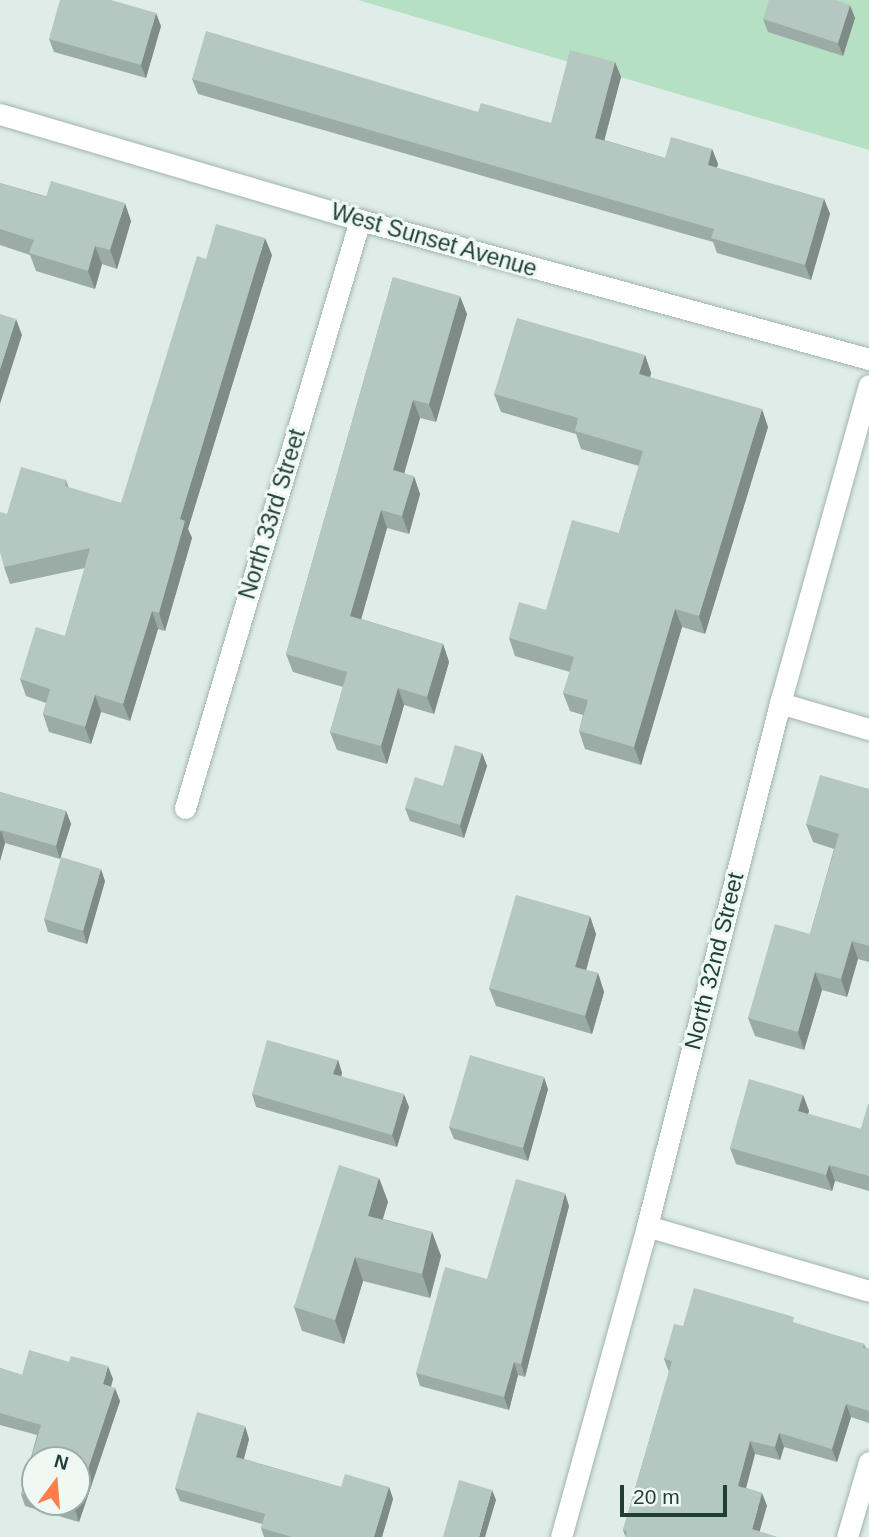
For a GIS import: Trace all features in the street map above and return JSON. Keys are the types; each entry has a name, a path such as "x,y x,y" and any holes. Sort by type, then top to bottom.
{"street":[{"name":"West Sunset Avenue","path":"0,114 360,220 869,359"},
{"name":"North 33rd Street","path":"185,808 360,220"},
{"name":"North 32nd Street","path":"561,1537 647,1226 780,703 869,385"},
{"path":"780,703 869,729"},
{"path":"647,1226 869,1290"},
{"path":"847,1537 869,1462"}],"green space":[{"path":"358,0 869,0 869,150"}],"building":[{"path":"60,0 111,0 156,13 141,65 49,39"},
{"path":"769,0 836,0 850,5 838,43 763,19"},
{"path":"206,31 478,112 481,103 551,123 570,50 615,62 595,138 665,158 671,137 712,149 708,165 824,199 805,265 711,238 714,229 192,79"},
{"path":"51,181 125,203 110,250 95,246 88,271 29,253 34,240 0,229 0,183 46,197"},
{"path":"216,224 265,238 180,519 185,521 159,613 152,611 123,704 95,695 85,727 43,714 50,689 20,679 36,627 65,636 90,548 4,567 0,552 0,512 7,514 21,467 66,480 65,486 121,503 197,256 206,259"},
{"path":"393,277 460,296 429,404 413,400 393,470 414,476 402,516 381,510 350,616 443,644 427,697 398,688 381,746 330,732 347,672 286,654"},
{"path":"0,314 16,319 0,369"},
{"path":"517,318 645,355 639,374 762,409 699,616 675,609 634,747 579,731 588,700 563,693 574,657 509,638 519,602 546,610 572,520 619,533 643,451 575,431 578,418 494,394"},
{"path":"455,745 482,753 460,825 405,808 415,777 443,786"},
{"path":"820,775 869,789 869,946 852,941 841,979 815,972 798,1032 748,1018 775,924 810,934 839,834 806,824"},
{"path":"0,792 66,811 56,846 1,830 0,832"},
{"path":"61,857 101,869 83,931 44,919"},
{"path":"516,895 590,916 575,967 598,973 585,1016 489,988"},
{"path":"267,1040 338,1060 333,1074 404,1094 392,1135 252,1094"},
{"path":"470,1055 544,1077 523,1148 449,1127"},
{"path":"749,1079 803,1095 798,1111 861,1129 869,1104 869,1176 829,1165 826,1175 730,1148"},
{"path":"339,1165 379,1178 368,1216 432,1232 422,1274 355,1257 335,1320 294,1307"},
{"path":"516,1179 565,1193 521,1364 514,1362 504,1397 416,1373 445,1267 487,1279"},
{"path":"694,1288 794,1317 793,1322 864,1344 863,1348 869,1349 869,1411 846,1404 832,1449 779,1433 775,1447 750,1441 738,1486 762,1493 752,1529 778,1537 625,1537 627,1531 623,1530 672,1361 664,1359 674,1324 683,1326"},
{"path":"29,1350 69,1362 71,1356 108,1366 103,1384 115,1388 91,1460 91,1446 35,1446 41,1425 0,1413 0,1368 22,1375"},
{"path":"197,1412 245,1426 236,1457 341,1487 345,1474 389,1487 374,1537 292,1537 261,1528 265,1514 175,1488"},
{"path":"459,1480 492,1490 479,1537 443,1537"}]}
